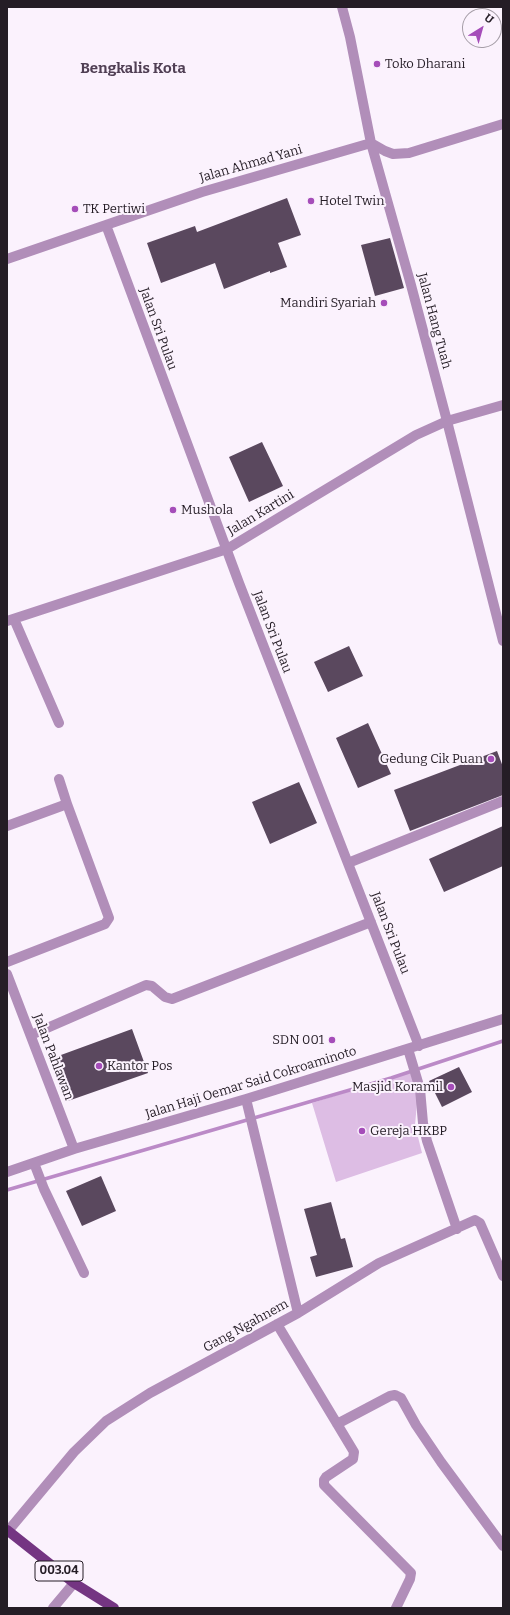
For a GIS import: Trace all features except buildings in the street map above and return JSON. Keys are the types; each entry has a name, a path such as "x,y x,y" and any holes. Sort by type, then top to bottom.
{"main road":[{"name":"003.04","path":"7,1530 74,1583 114,1608"}],"street":[{"name":"Jalan Hang Tuah","path":"342,7 350,36 371,143 411,285 503,640"},
{"path":"371,143 393,154 409,153 503,124"},
{"name":"Jalan Ahmad Yani","path":"7,259 202,192 371,143"},
{"name":"Jalan Sri Pulau","path":"106,225 239,584 419,1046"},
{"name":"Jalan Kartini","path":"10,620 227,549 416,435 447,421 503,406"},
{"path":"10,620 59,723"},
{"path":"7,962 105,924 109,920 59,780"},
{"path":"348,862 503,801"},
{"path":"7,826 67,804"},
{"path":"31,1035 146,985 152,986 165,997 172,999 371,922"},
{"name":"Jalan Pahlawan","path":"7,974 74,1149"},
{"name":"Jalan Haji Oemar Said Cokroaminoto","path":"7,1172 35,1167 74,1149 247,1103 410,1053 419,1046 503,1018"},
{"path":"410,1053 418,1078 427,1141 457,1229"},
{"path":"247,1103 298,1312"},
{"path":"35,1167 84,1273"},
{"name":"Gang Ngahnem","path":"7,1530 74,1452 106,1420 150,1393 298,1312 379,1263 457,1229 472,1220 475,1220 480,1223 503,1276"},
{"path":"277,1324 352,1448 354,1457 326,1477 324,1480 324,1485 409,1570 411,1575 410,1579 396,1608"},
{"path":"337,1424 390,1396 395,1395 401,1398 416,1425 437,1456 503,1546"},
{"path":"53,1608 74,1583"}],"shaded area":[{"path":"410,1072 418,1092 415,1125 422,1153 336,1182 312,1103"}],"waterway":[{"path":"7,1190 391,1078 503,1041"}],"place":[{"name":"Toko Dharani","path":"377,64"},
{"name":"Hotel Twin","path":"311,201"},
{"name":"TK Pertiwi","path":"75,209"},
{"name":"Mandiri Syariah","path":"384,303"},
{"name":"Mushola","path":"173,510"},
{"name":"Gedung Cik Puan","path":"491,759"},
{"name":"SDN 001","path":"332,1040"},
{"name":"Kantor Pos","path":"99,1066"},
{"name":"Masjid Koramil","path":"451,1087"},
{"name":"Gereja HKBP","path":"362,1131"}],"district":[{"name":"Bengkalis Kota","path":"133,69"}]}
